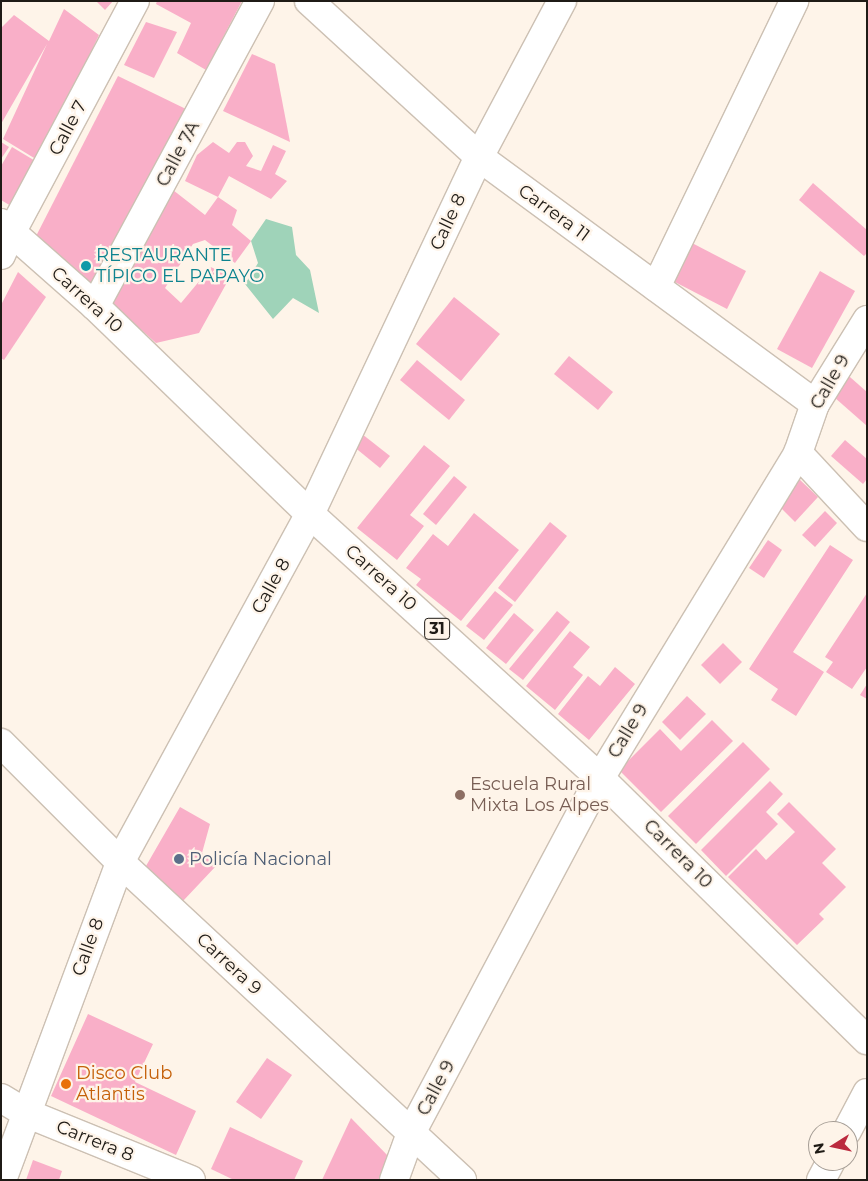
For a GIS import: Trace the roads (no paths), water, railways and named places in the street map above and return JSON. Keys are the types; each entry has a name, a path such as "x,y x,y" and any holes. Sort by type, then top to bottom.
{"street":[{"name":"Calle 7","path":"5,237 135,1"},
{"name":"Calle 7A","path":"95,306 260,1"},
{"name":"Carrera 11","path":"309,1 479,157 815,404"},
{"name":"Calle 8","path":"2,1180 120,862 310,514 479,157 562,1"},
{"path":"656,287 794,1"},
{"name":"Carrera 10","path":"5,237 95,306 310,514 600,778 867,1040"},
{"name":"Calle 9","path":"394,1180 411,1133 600,778 798,454 815,404 867,320"},
{"path":"798,454 867,527"},
{"name":"Carrera 9","path":"1,743 120,862 462,1180"},
{"path":"852,1121 867,1093"},
{"name":"Carrera 8","path":"1,1098 26,1113 191,1180"}],"place":[{"name":"RESTAURANTE TÍPICO EL PAPAYO","path":"86,266"},
{"name":"Escuela Rural Mixta Los Alpes","path":"460,795"},
{"name":"Policía Nacional","path":"179,859"},
{"name":"Disco Club Atlantis","path":"66,1084"}]}
